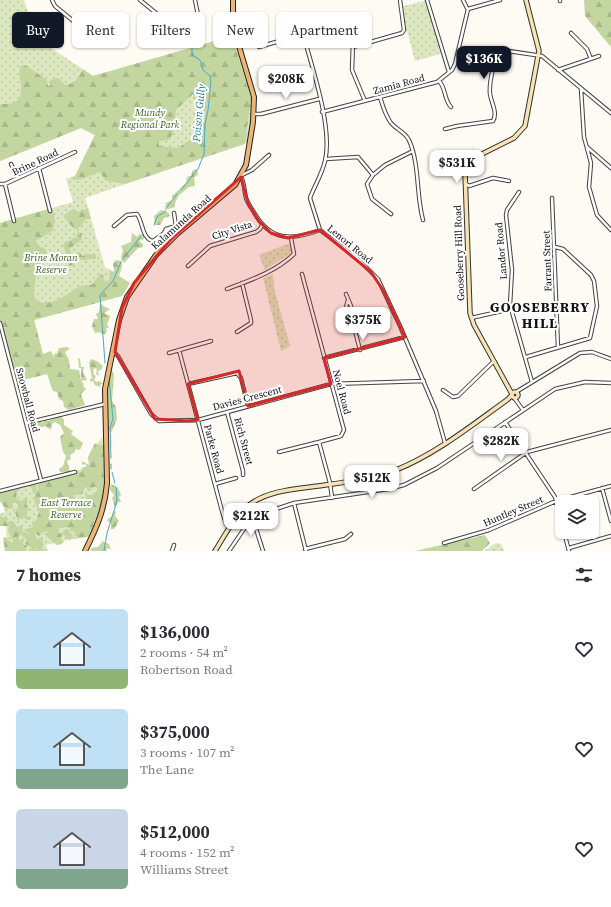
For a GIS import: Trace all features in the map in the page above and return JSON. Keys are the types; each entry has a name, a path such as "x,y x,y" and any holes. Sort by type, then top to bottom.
{"main road":[{"name":"Kalamunda Road","path":"85,551 100,520 106,494 105,389 122,308 129,291 150,261 170,240 235,185 242,176 246,166 254,114 252,89 233,26 233,0"}],"street":[{"path":"52,0 55,6 72,20"},
{"path":"140,0 155,12"},
{"path":"195,0 197,12"},
{"path":"372,42 402,33 404,30 400,0"},
{"path":"427,0 449,72"},
{"path":"463,0 468,9 500,0"},
{"name":"Gooseberry Hill Road","path":"516,395 510,388 494,361 471,318 468,292 464,182 465,168 470,160 514,138 524,130 539,55 526,0"},
{"name":"Zamia Road","path":"322,112 439,81 452,70 458,54 468,9"},
{"path":"571,33 587,49 591,59"},
{"name":"Lenori Road","path":"307,48 325,119 326,159 323,170 310,198 320,230 357,258 378,279 424,381 446,442"},
{"path":"353,48 352,70 365,101"},
{"path":"445,129 488,122 495,118 490,91 495,61 498,52 508,50 544,57 611,113"},
{"path":"558,70 599,56"},
{"path":"292,78 313,72"},
{"path":"439,81 442,85 446,101 451,107"},
{"path":"581,89 584,137 591,163 589,187 596,212 611,230"},
{"path":"380,97 385,112 392,124 403,132 409,140 416,171 423,220"},
{"path":"254,114 319,99"},
{"path":"586,146 611,168"},
{"name":"Brine Road","path":"0,184 5,184 76,152"},
{"path":"392,214 372,198 367,184 373,175 392,161 409,155 411,152"},
{"path":"269,155 252,170 242,176 248,203 262,225 271,233 291,238 320,230"},
{"path":"326,159 358,157 373,175"},
{"path":"11,164 18,178"},
{"path":"39,168 50,211"},
{"path":"464,182 469,186 493,178 509,181"},
{"path":"5,184 14,221"},
{"name":"Landor Road","path":"519,192 507,210 506,215 512,270 511,309 532,382"},
{"name":"Farrant Street","path":"552,198 558,348"},
{"path":"114,226 126,215 137,214 148,240 153,241 164,234 166,229 176,226 174,213"},
{"name":"City Vista","path":"188,266 210,246 256,232 262,225"},
{"path":"164,234 170,240"},
{"path":"227,288 275,269 289,259 294,254 291,238"},
{"path":"526,357 590,338 596,306 594,281 591,275 563,249 555,247"},
{"name":"Noel Road","path":"302,274 344,432 341,436 320,442"},
{"path":"237,332 251,323 242,283"},
{"path":"346,294 351,306 353,323 360,350"},
{"path":"348,300 346,308 353,323"},
{"path":"471,318 511,309"},
{"name":"Snowball Road","path":"0,323 41,480"},
{"path":"324,358 360,350 405,337"},
{"path":"169,353 211,341"},
{"name":"Parke Road","path":"179,350 226,524 229,528"},
{"name":"Davies Crescent","path":"113,351 118,356 155,419 162,421 198,420 332,384 424,381"},
{"path":"215,551 229,528 249,505 265,497 283,491 356,481 396,470 446,442 516,395 532,382 580,353 592,352 611,359"},
{"path":"443,390 453,397 458,396 494,361"},
{"path":"188,384 237,373 241,378 248,406"},
{"path":"230,551 240,533 253,519 272,509 294,502 332,498 388,489 411,482 437,468 555,389 585,382 611,382"},
{"path":"516,395 523,410"},
{"path":"26,423 105,404"},
{"name":"Rich Street","path":"227,412 243,475"},
{"path":"505,422 555,499"},
{"path":"474,489 526,453 611,430"},
{"path":"279,452 320,442 332,498"},
{"path":"0,491 74,472"},
{"name":"Rich Street","path":"215,484 236,478"},
{"name":"Huntley Street","path":"577,495 611,486"},
{"path":"602,488 611,521"},
{"name":"Huntley Street","path":"444,543 489,530 555,501"},
{"path":"294,502 306,550 345,539 351,534"},
{"path":"253,519 263,551"},
{"path":"566,539 569,550 611,536"},
{"path":"172,551 174,545"}],"highlighted area":[{"path":"241,177 248,203 259,221 271,233 288,238 320,230 371,272 383,290 405,337 324,358 331,384 248,406 239,371 188,384 198,420 188,421 155,419 115,352 122,308 134,283 170,240"}],"green space":[{"name":"Mundy Regional Park","path":"0,0 24,0 28,12 12,12 12,48 51,48 93,76 190,48 205,48 205,44 213,41 213,48 236,48 251,97 254,97 250,141 85,198 105,267 130,283 122,296 34,320 43,354 0,323 0,223 73,202 66,179 75,176 95,135 81,128 0,161"},
{"path":"427,0 443,53 415,61 407,31 403,27 400,7"},
{"path":"584,0 611,0 611,47 585,16"},
{"path":"213,41 213,48 236,48 251,97 245,144 125,184 105,180 100,172 78,180 70,178 75,176 95,135 81,128 0,161 0,104 11,103 17,100 20,96 21,65 27,66 47,80 48,86 50,86 51,80 59,78 65,85 74,82 83,69 93,76 190,48 205,48 205,44","holes":["193,94 204,107 197,135 178,148 159,146 159,141 169,140 173,133 176,110"]},
{"path":"197,169 198,175 194,177 195,186 189,187 179,195 175,203 175,207 165,210 166,203 173,200 172,196 186,183 187,177 191,176 193,170"},
{"name":"Brine Moran Reserve","path":"52,208 55,221 52,231 36,241 40,247 44,248 47,252 35,274 35,299 47,303 53,302 81,286 93,284 100,274 103,275 105,282 110,279 109,269 113,272 114,271 113,264 116,260 121,261 122,263 119,276 130,283 122,296 34,320 43,354 51,351 54,358 54,354 57,353 59,348 67,347 70,349 65,352 69,360 70,369 79,370 81,381 86,389 81,394 85,405 69,410 64,407 63,401 59,399 57,392 53,391 47,374 15,382 0,323 0,223"},
{"path":"88,208 91,219 86,219 78,229 74,229 63,216 73,209 79,212"},
{"path":"161,210 167,212 170,216 164,218 160,225 155,225 154,216"},
{"path":"78,232 81,233 82,240 70,248 73,265 69,266 63,244 76,237"},
{"path":"132,233 137,237 140,234 144,235 144,239 139,241 143,244 143,247 138,248 124,263 121,257 123,251 121,246 131,242"},
{"path":"290,243 292,250 291,253 265,270 259,255"},
{"path":"79,251 82,256 89,254 96,255 96,259 81,260 75,255"},
{"path":"273,274 274,288 290,346 281,351 263,278"},
{"path":"100,302 103,306 110,309 104,313 110,316 107,325 109,328 106,328 107,331 105,334 101,334 100,332 95,333 92,326 94,319 98,319 96,314 99,312"},
{"path":"78,358 80,359 81,367 84,367 83,373 87,380 81,381 81,368 79,368"},
{"path":"91,359 97,361 103,366 101,370 98,371 99,376 96,374 97,369 95,368 93,370 94,375 96,376 94,380 96,382 100,381 103,384 101,384 100,387 95,385 93,381 90,382 90,379 92,378 89,363"},
{"path":"110,368 114,374 112,401 116,407 117,419 111,433 108,428 106,385"},
{"path":"61,416 64,420 64,425 73,431 71,434 83,443 80,450 75,449 75,452 70,455 71,459 67,461 70,471 68,472 60,472 59,469 63,466 66,456 63,452 60,437 64,433 60,425 55,422 52,424 51,430 45,426 40,428 37,424 39,421 43,423 45,420 48,421"},
{"name":"East Terrace Reserve","path":"102,437 105,460 104,487 99,513 90,535 46,545 48,551 9,551 5,516 0,516 0,514 5,512 2,503 5,508 12,510 14,504 12,503 14,502 18,507 15,512 20,511 15,500 14,487 90,467 88,458"},
{"name":"East Terrace Reserve","path":"95,443 104,447 103,462 106,470 103,471 105,485 102,489 104,491 102,493 103,504 101,505 99,513 93,524 92,536 74,539 77,537 74,536 75,532 71,531 69,527 68,529 67,527 59,528 58,532 62,535 61,540 64,541 62,544 57,545 46,536 48,532 43,532 39,536 35,533 36,538 42,539 44,545 42,548 45,551 39,551 35,546 37,551 32,551 30,546 25,544 27,539 22,536 22,533 24,531 29,535 26,529 33,527 32,521 36,521 39,512 34,500 36,494 33,493 30,484 36,485 37,493 39,484 42,480 44,481 64,476 74,476 76,472 81,472 82,468 87,466 85,464 82,465 82,461 89,465 88,457","holes":["86,485 88,491 90,488 92,489 95,486 98,489 92,495 86,495 85,505 79,500 75,504 74,495 82,494"]},
{"path":"111,484 118,488 121,495 119,497 121,502 118,502 115,508 112,498 114,495 110,490"},
{"path":"13,489 17,490 16,499 21,501 25,498 28,500 26,504 29,508 26,515 30,517 30,520 27,520 22,516 18,521 15,512 18,507 17,504 13,502 13,509 6,509 0,501 0,493"},
{"path":"114,511 116,512 115,516 119,521 114,529 111,529 111,524 107,520 112,516"},
{"name":"East Terrace Reserve","path":"0,515 8,518 7,524 9,521 13,521 17,527 21,526 23,528 22,533 18,537 20,541 24,537 23,544 27,546 26,551 5,551 3,538 6,537 10,542 14,542 8,531 9,526 0,526"},
{"path":"68,529 73,536 72,539 69,540 63,534 63,531"},
{"path":"485,535 490,543 482,551 415,551"},
{"path":"103,541 109,544 111,550 108,548 106,551 91,551 91,548 98,547"},
{"path":"496,543 501,544 504,551 484,551"}],"waterway":[{"name":"Poison Gully","path":"181,190 198,169 204,154 205,124 211,82 210,76 203,70 200,60 192,55 192,48"},
{"path":"167,207 177,194"},
{"name":"Poison Gully","path":"154,225 157,217 166,211"},
{"name":"Poison Gully","path":"122,260 141,236"},
{"name":"Poison Gully","path":"105,363 100,295 113,281 121,262"},
{"name":"Poison Gully","path":"109,380 113,419 110,428 111,458"},
{"path":"111,464 111,469"},
{"name":"Poison Gully","path":"112,472 115,483"},
{"name":"Poison Gully","path":"104,551 107,533 117,501 116,487"}],"district":[{"name":"GOOSEBERRY HILL","path":"540,316"}]}
